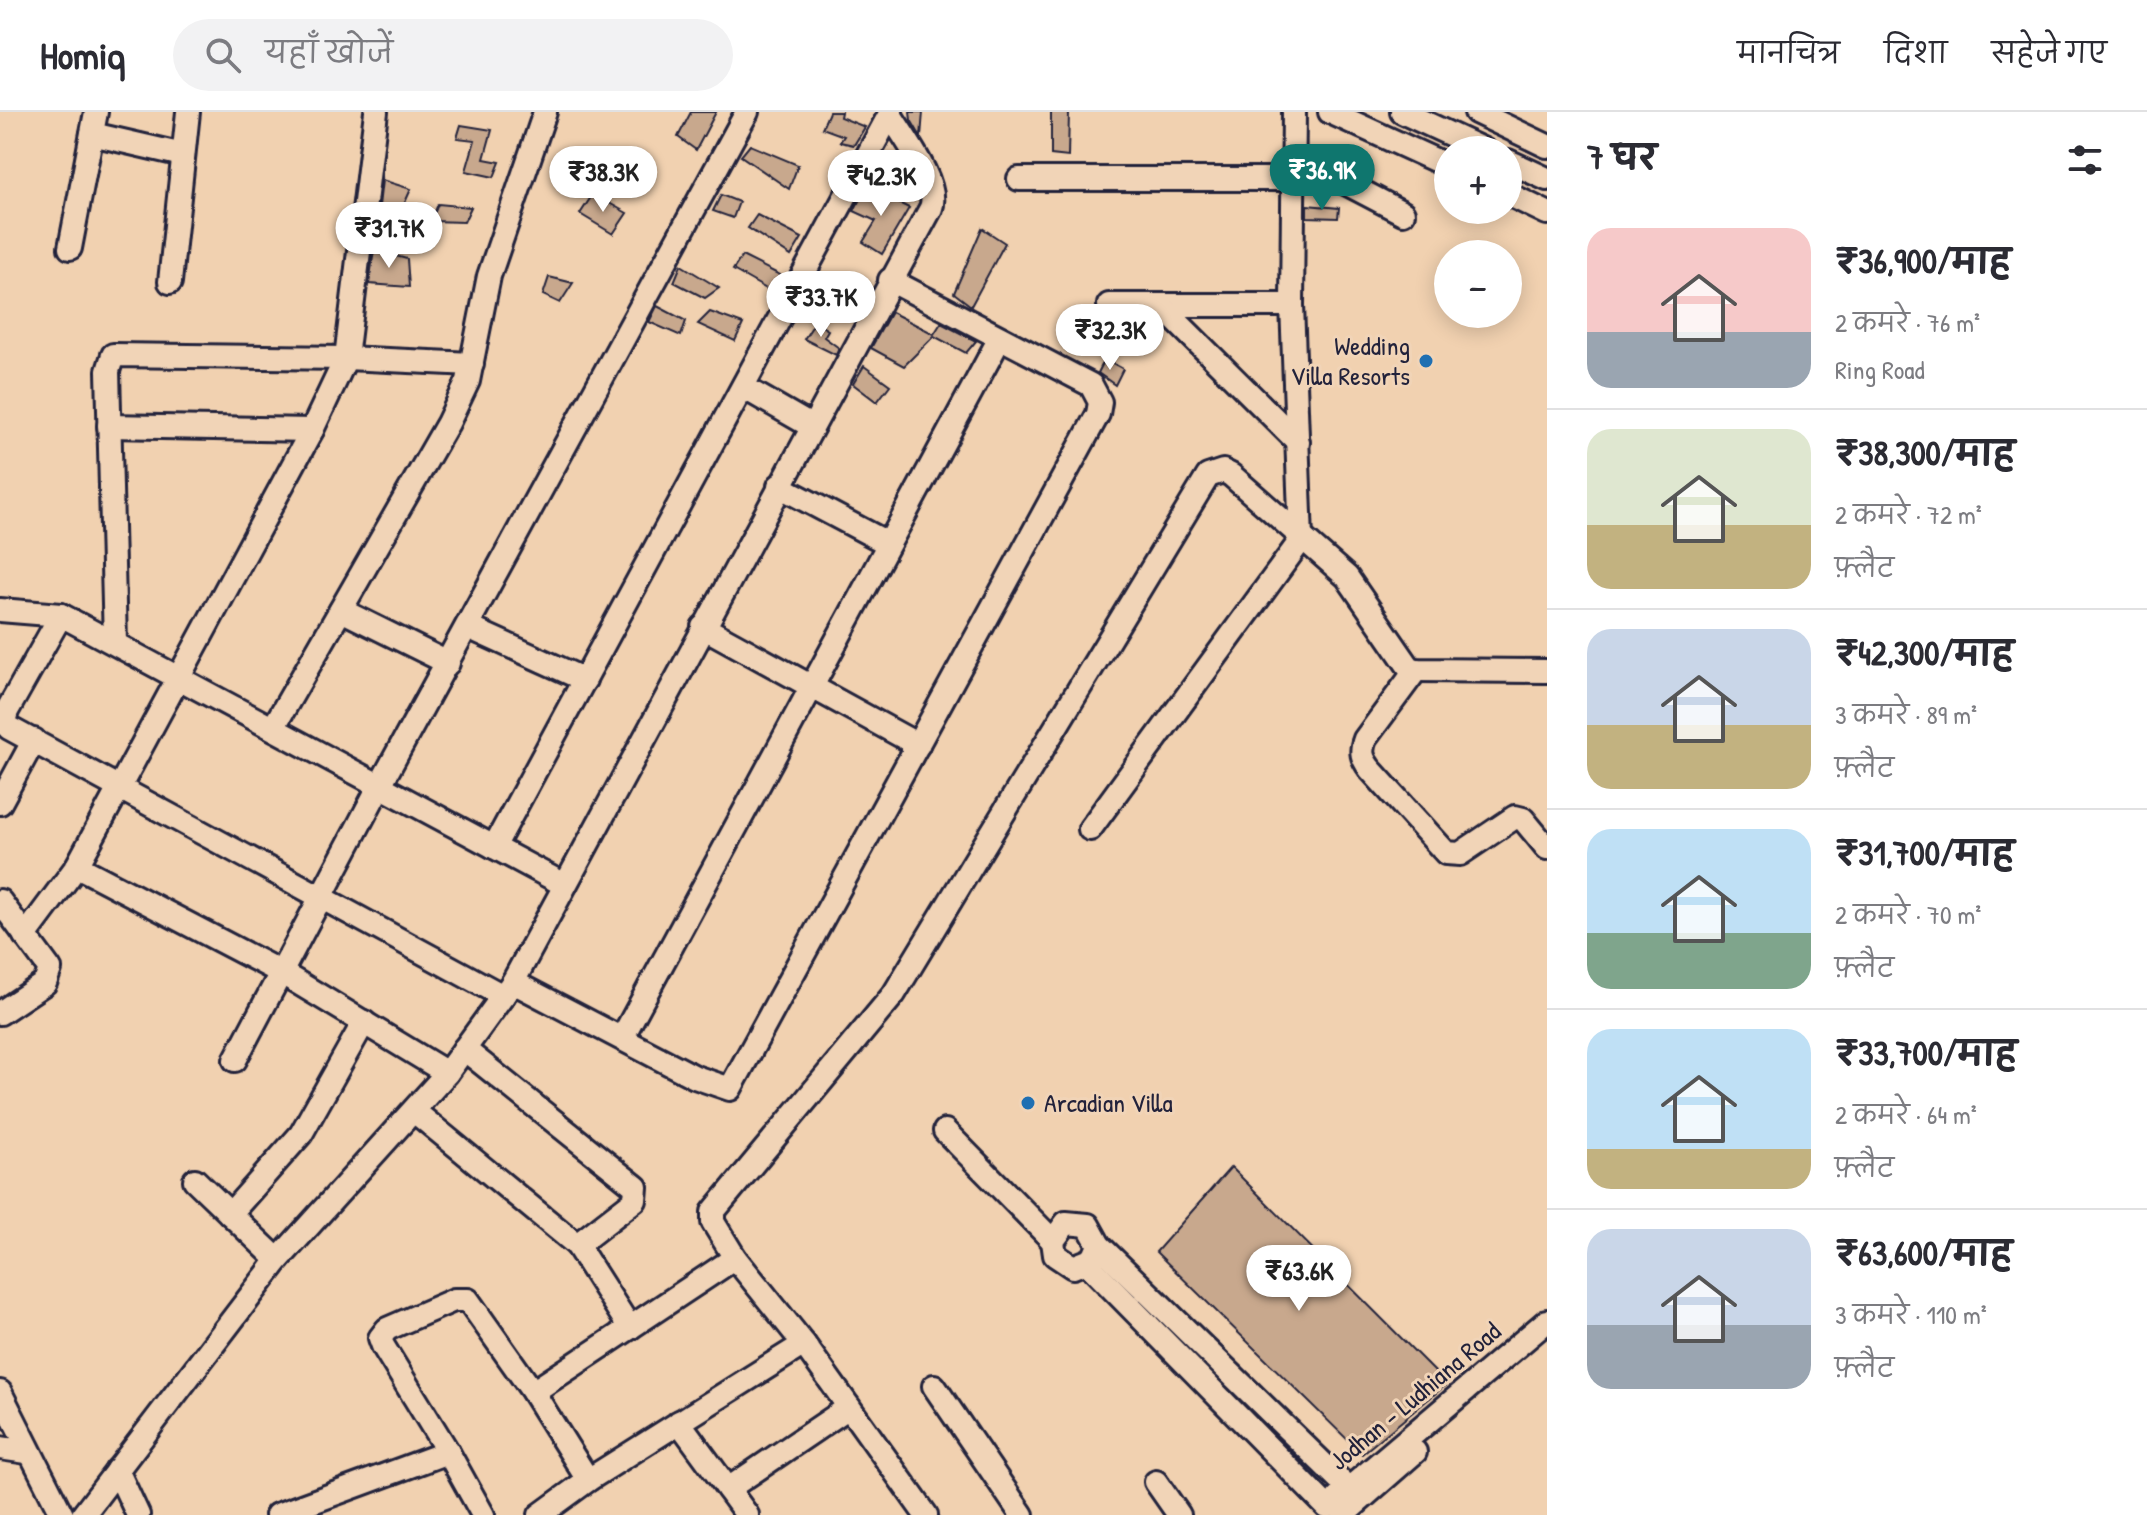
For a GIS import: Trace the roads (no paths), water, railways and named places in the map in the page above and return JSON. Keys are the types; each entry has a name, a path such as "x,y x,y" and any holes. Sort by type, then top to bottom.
{"street":[{"path":"170,282 188,112"},
{"path":"25,936 77,866 312,430 346,358 376,112"},
{"path":"273,728 448,423 472,364 489,276 545,112"},
{"path":"235,1060 380,785 747,112"},
{"path":"1090,829 1301,540 1292,305 1294,112"},
{"path":"1330,112 1434,149"},
{"path":"1402,112 1434,141"},
{"path":"1476,112 1547,146"},
{"path":"83,1515 278,1260 447,1073 508,989 934,200 931,184 891,113"},
{"path":"494,847 891,113"},
{"path":"70,248 94,123 183,155"},
{"path":"1294,156 1403,213"},
{"path":"1522,167 1547,179"},
{"path":"1019,179 1294,179"},
{"path":"1522,201 1547,213"},
{"path":"61,615 4,716 9,728 322,898 508,989 622,1038 695,1077 730,1089 1098,414 1100,402 1091,385 890,280"},
{"path":"1109,305 1292,305"},
{"path":"1160,305 1298,442"},
{"path":"622,1038 1000,338"},
{"path":"115,643 108,371 113,355 346,358 472,364"},
{"path":"743,387 811,426"},
{"path":"109,426 312,430"},
{"path":"926,1515 804,1344 735,1258 713,1222 718,1203 894,994 1208,476 1223,471 1231,475 1301,540 1347,577 1404,662 1416,670 1547,671"},
{"path":"779,486 887,543"},
{"path":"0,610 61,615 565,885"},
{"path":"341,610 448,663"},
{"path":"468,627 585,680"},
{"path":"703,627 918,745"},
{"path":"1416,670 1365,739 1361,748 1363,759 1370,769 1446,853 1460,854 1515,817 1523,819 1547,848"},
{"path":"0,803 34,740"},
{"path":"77,866 282,973 447,1073"},
{"path":"0,901 47,964 49,976 45,983 0,1013"},
{"path":"230,1214 301,1134 364,1022"},
{"path":"464,1049 638,1190 635,1200 577,1245"},
{"path":"414,1111 577,1245 630,1328"},
{"path":"945,1131 1053,1241 1060,1261 1073,1267 1093,1254"},
{"path":"195,1180 278,1260"},
{"path":"1053,1241 1066,1223 1081,1222 1094,1230 1093,1254 1228,1407 1337,1508"},
{"path":"1093,1254 1249,1391 1337,1508"},
{"path":"533,1392 735,1258"},
{"path":"483,1515 380,1338 387,1329 454,1300 468,1300 533,1392 588,1480"},
{"name":"Jodhan - Ludhiana Road","path":"1337,1508 1547,1321"},
{"name":"Jodhan - Ludhiana Road","path":"1337,1508 1547,1340"},
{"path":"540,1515 588,1480 804,1344"},
{"path":"934,1386 1022,1515"},
{"path":"1228,1407 1249,1391"},
{"path":"0,1392 27,1452 62,1515"},
{"path":"728,1489 849,1407"},
{"path":"679,1422 747,1515"},
{"path":"0,1448 27,1452"},
{"path":"277,1515 448,1452"},
{"path":"117,1470 138,1515"},
{"path":"1156,1482 1179,1515"}],"place":[{"name":"Wedding Villa Resorts","path":"1426,361"},
{"name":"Arcadian Villa","path":"1028,1103"}]}
